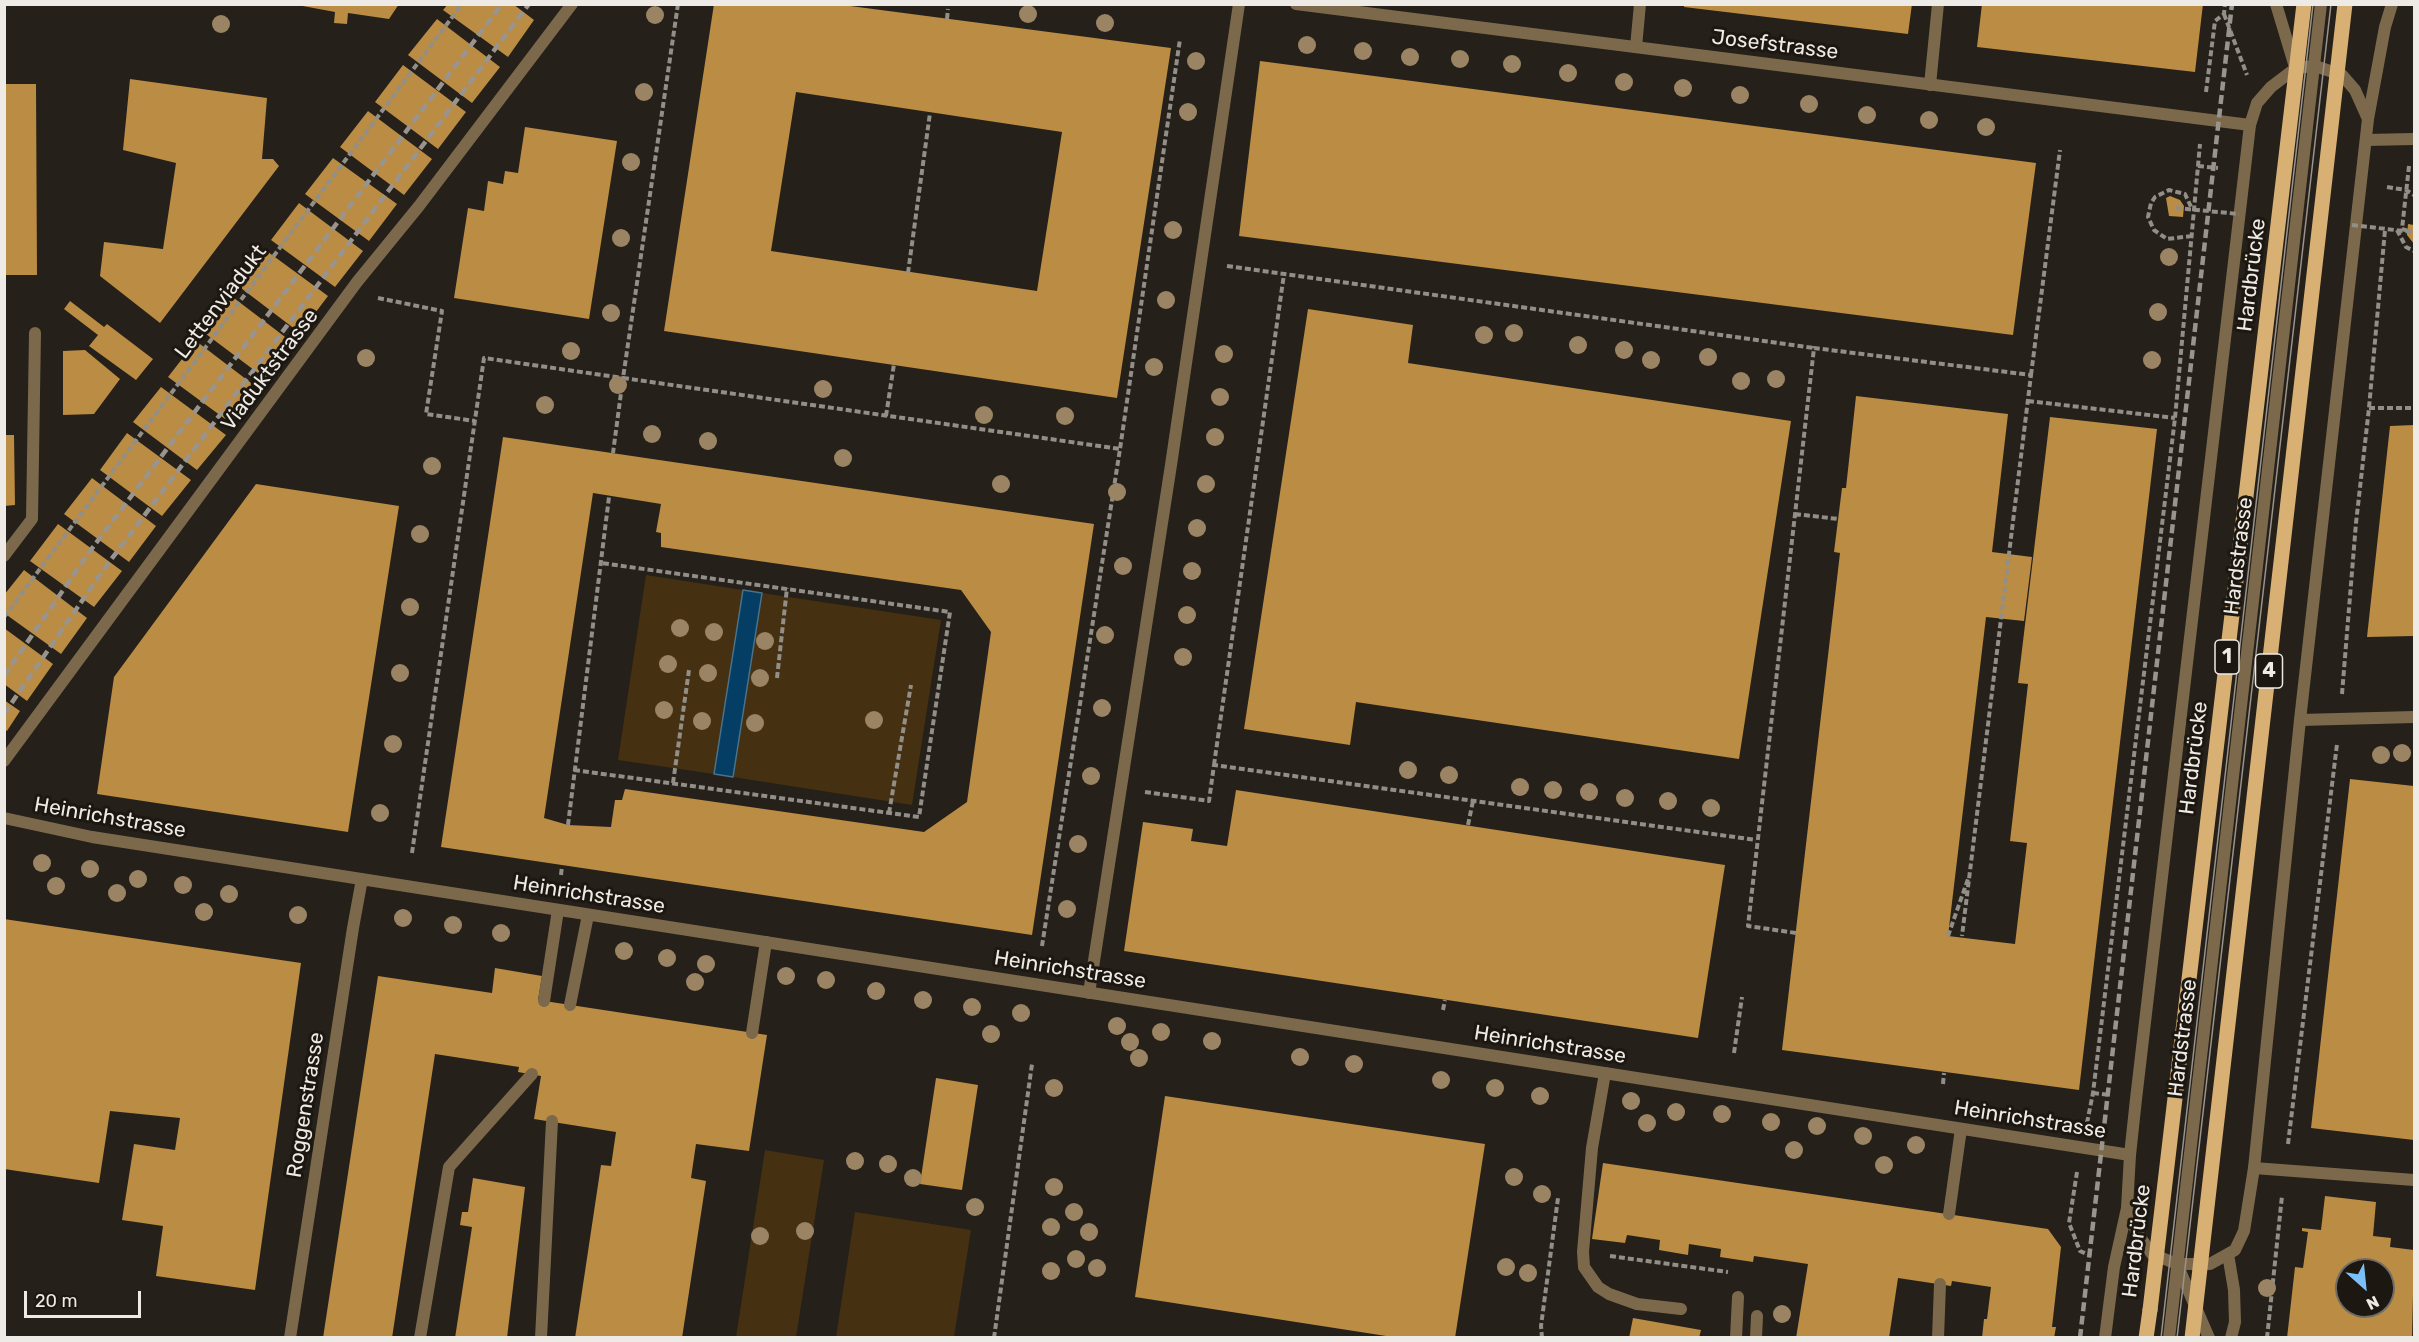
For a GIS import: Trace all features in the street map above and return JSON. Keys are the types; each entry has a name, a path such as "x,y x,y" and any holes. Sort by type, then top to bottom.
{"main road":[{"name":"Hardbrücke","path":"2146,1338 2304,4"},
{"name":"4","path":"2192,1338 2345,4"}],"street":[{"name":"Viaduktstrasse","path":"4,761 355,287 572,4"},
{"path":"1089,993 1239,4"},
{"name":"Josefstrasse","path":"1296,4 1386,10 1636,47 2250,125"},
{"path":"1636,47 1640,4"},
{"path":"1930,85 1938,4"},
{"path":"2276,4 2296,68 2316,66 2342,75 2355,90 2368,119"},
{"name":"Hardstrasse","path":"2169,1338 2301,176 2316,66 2321,4"},
{"path":"2231,1338 2235,1322 2234,1290 2228,1254 2235,1250 2244,1231 2254,1168 2300,720 2368,119 2385,27 2392,4"},
{"name":"Hardstrasse","path":"2105,1338 2114,1267 2127,1208 2130,1155 2250,125 2257,104 2271,87 2296,68"},
{"path":"2366,140 2413,139"},
{"path":"4,556 32,519 35,333"},
{"path":"2300,720 2415,717"},
{"name":"Heinrichstrasse","path":"4,818 92,837 2130,1155"},
{"name":"Roggenstrasse","path":"290,1338 352,928 362,879"},
{"path":"544,1000 558,910"},
{"path":"570,1005 588,915"},
{"path":"752,1032 766,942"},
{"path":"1605,1073 1592,1148 1583,1252 1584,1267 1589,1276 1608,1294 1636,1304 1681,1309"},
{"path":"420,1338 449,1167 532,1074"},
{"path":"541,1338 552,1122"},
{"path":"1949,1214 1961,1129"},
{"path":"2254,1168 2415,1180"},
{"name":"Hardstrasse","path":"2127,1208 2137,1233 2152,1254 2169,1263 2210,1264 2228,1254"},
{"name":"Hardstrasse","path":"2177,1264 2209,1338"},
{"path":"1938,1338 1940,1284"},
{"path":"1736,1338 1738,1297"},
{"path":"1756,1338 1757,1316"}],"path":[{"name":"Lettenviadukt","path":"4,617 462,4"},
{"path":"613,453 678,4"},
{"path":"2225,4 2224,14 2257,104"},
{"path":"947,19 948,9"},
{"path":"2114,1267 2080,1251 2069,1223 2081,1148 2093,1093 2175,418 2203,119 2215,21 2224,14"},
{"path":"1042,946 1120,449 1180,39"},
{"path":"908,273 930,113"},
{"path":"2352,225 2412,232 2402,229 2413,139"},
{"path":"1962,936 2060,150"},
{"path":"2387,198 2388,187"},
{"path":"2192,209 2185,194 2177,190 2161,193 2151,203 2148,217 2154,230 2167,239 2192,236"},
{"path":"2406,190 2415,195"},
{"path":"2176,208 2239,214"},
{"path":"2267,1338 2285,1170 2340,719 2356,523 2386,220"},
{"path":"2397,230 2406,247 2415,250"},
{"path":"1225,266 1814,348 2031,375"},
{"path":"1144,792 1209,801 1284,274"},
{"path":"355,287 442,311 426,414 475,421"},
{"path":"1796,933 1748,926 1756,840 1814,348"},
{"path":"412,853 484,358 1120,449"},
{"path":"886,416 894,364"},
{"path":"2028,401 2175,418"},
{"path":"2369,408 2415,408"},
{"path":"568,825 609,497"},
{"path":"1795,514 1838,519"},
{"path":"574,770 920,817 950,612 601,563"},
{"path":"777,678 787,588"},
{"path":"673,783 689,670"},
{"path":"889,813 911,685"},
{"path":"1214,765 1756,840"},
{"path":"1468,825 1473,801"},
{"path":"561,875 562,866"},
{"path":"1948,936 1971,870"},
{"path":"1734,1053 1742,997"},
{"path":"1443,1010 1445,1000"},
{"path":"994,1338 1032,1064"},
{"path":"1943,1084 1944,1073"},
{"path":"1542,1338 1541,1326 1559,1196"},
{"path":"1583,1252 1741,1274 1738,1297"}],"shaded area":[{"path":"646,575 743,590 714,774 618,760"},
{"path":"762,593 941,620 912,805 733,777"},
{"path":"765,1150 824,1160 796,1337 736,1337"},
{"path":"855,1212 971,1230 954,1337 836,1337"}],"water":[{"path":"743,590 762,593 733,777 714,774"}],"building":[{"path":"292,4 399,4 389,19 348,13 347,24 334,23 335,12"},
{"path":"448,4 513,4 534,20 508,57 443,10"},
{"path":"714,4 835,4 1171,48 1117,398 664,331","holes":["796,92 1062,132 1037,291 771,251"]},
{"path":"1684,4 1912,4 1908,34 1684,7"},
{"path":"1982,4 2203,4 2195,72 1977,47"},
{"path":"437,19 500,67 472,103 408,55"},
{"path":"1260,61 2036,163 2013,335 1239,236"},
{"path":"403,65 466,112 438,149 375,102"},
{"path":"130,79 267,98 262,159 273,159 279,166 160,323 100,276 104,242 163,249 176,163 123,150"},
{"path":"4,84 36,84 37,275 4,275"},
{"path":"368,111 432,159 404,195 340,147"},
{"path":"525,127 617,141 589,319 454,298 468,208 484,211 488,181 503,184 505,171 518,173"},
{"path":"333,158 397,204 369,241 305,194"},
{"path":"2170,196 2180,200 2184,206 2183,217 2169,216 2166,198"},
{"path":"299,203 363,251 335,287 271,240"},
{"path":"2408,224 2414,225 2414,244 2407,235"},
{"path":"264,249 328,296 300,333 237,285"},
{"path":"230,295 293,343 266,379 202,331"},
{"path":"70,301 104,327 107,324 153,359 136,380 89,346 98,335 64,309"},
{"path":"1308,309 1413,325 1408,363 1791,421 1739,759 1356,702 1350,745 1244,729"},
{"path":"196,341 259,389 232,424 168,377"},
{"path":"85,350 120,379 94,414 63,415 63,351"},
{"path":"161,387 226,435 197,470 133,422"},
{"path":"1856,396 2008,414 1992,552 2032,557 2024,621 1986,617 1948,936 2015,944 2027,843 2010,841 2028,684 2018,683 2050,417 2157,429 2079,1090 1782,1050 1840,553 1834,552 1842,488 1846,488"},
{"path":"2414,425 2414,636 2367,637 2390,426"},
{"path":"127,433 191,480 162,516 100,470"},
{"path":"4,435 14,435 15,505 4,506"},
{"path":"503,437 1094,524 1032,935 441,847","holes":["593,493 661,504 656,532 661,533 661,547 961,590 991,632 967,802 924,832 625,789 622,800 615,800 611,827 568,825 544,818"]},
{"path":"92,478 156,526 129,562 64,514"},
{"path":"256,484 399,506 348,832 97,794 114,677"},
{"path":"58,524 122,571 94,607 30,561"},
{"path":"24,570 87,618 61,654 4,613 4,595"},
{"path":"4,628 53,664 27,701 4,684"},
{"path":"4,700 20,711 7,731 4,729"},
{"path":"2350,779 2414,786 2414,1140 2311,1128"},
{"path":"1236,790 1725,865 1698,1038 1124,951 1143,822 1193,829 1191,841 1227,846"},
{"path":"4,919 301,963 255,1290 156,1276 163,1226 122,1220 134,1144 175,1150 180,1118 110,1111 99,1183 4,1169"},
{"path":"495,968 542,976 538,1000 767,1035 749,1151 696,1144 691,1178 706,1181 682,1338 575,1338 601,1165 611,1166 616,1132 534,1119 541,1076 518,1072 519,1067 435,1054 392,1338 323,1338 378,976 492,993"},
{"path":"936,1078 978,1085 962,1190 920,1184"},
{"path":"1165,1096 1485,1144 1455,1338 1399,1338 1135,1297"},
{"path":"1603,1163 2048,1229 2061,1247 2052,1327 2056,1327 2054,1338 1982,1338 1991,1287 1952,1281 1951,1286 1898,1278 1889,1338 1796,1338 1808,1264 1754,1256 1753,1262 1720,1257 1721,1249 1689,1244 1688,1255 1659,1250 1660,1240 1627,1235 1625,1243 1592,1239"},
{"path":"473,1178 525,1187 507,1338 455,1338 472,1227 460,1225 462,1212 468,1212"},
{"path":"2325,1196 2376,1202 2373,1236 2391,1238 2390,1247 2414,1250 2412,1338 2287,1338 2295,1267 2303,1268 2308,1232 2302,1231 2302,1228 2321,1230"},
{"path":"1633,1318 1701,1330 1699,1338 1629,1338"}],"tram line":[{"path":"2161,1338 2313,4"},
{"path":"2177,1338 2331,4"}],"railway":[{"path":"4,676 90,551 502,4"},
{"path":"4,714 104,569 529,4"},
{"path":"2080,1338 2232,4"}]}
